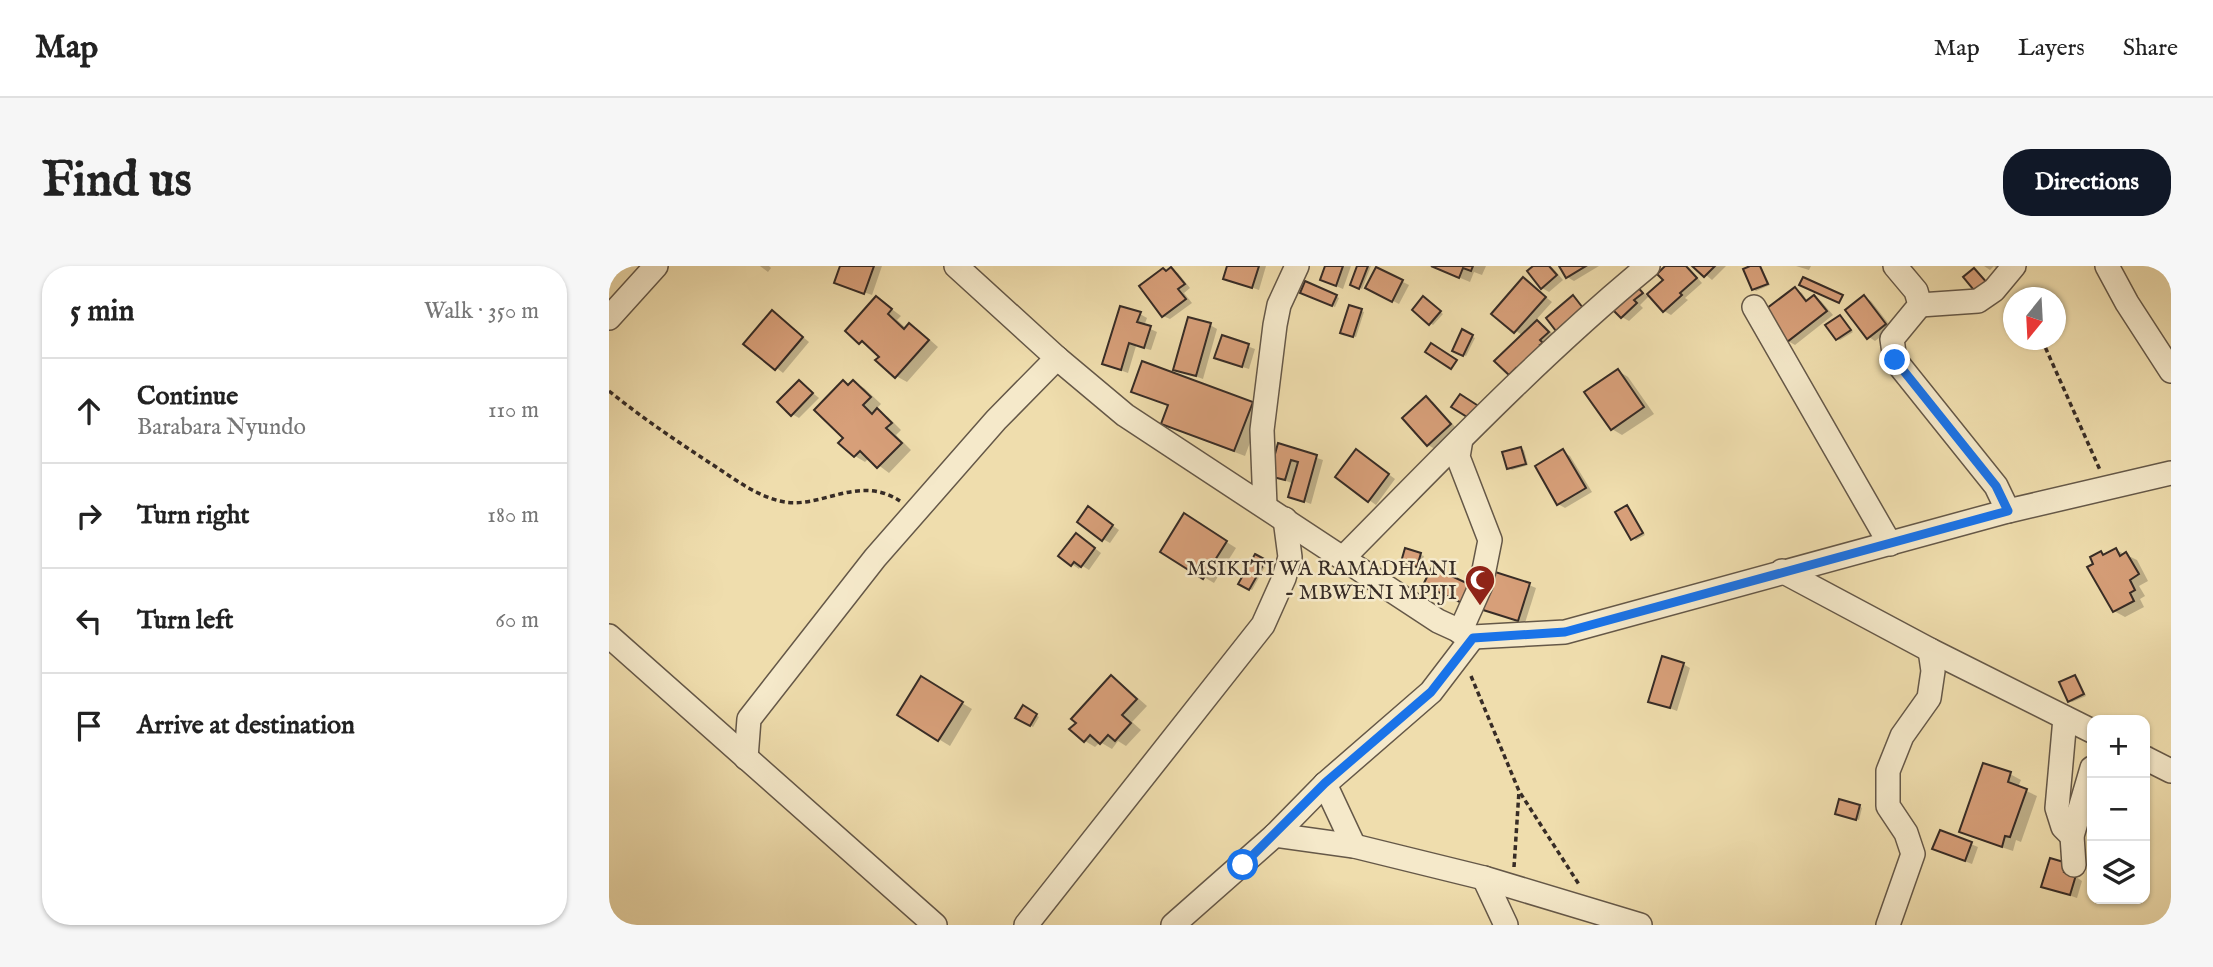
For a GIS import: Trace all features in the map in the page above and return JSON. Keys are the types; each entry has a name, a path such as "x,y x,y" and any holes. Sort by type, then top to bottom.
{"street":[{"path":"609,318 656,266"},
{"path":"956,266 1057,358 1125,415 1343,557 1465,641 1565,632 2008,511 2171,473"},
{"path":"1265,506 1262,430 1275,325 1279,305 1297,266"},
{"path":"1343,557 1461,439 1606,301 1648,266"},
{"path":"1895,266 1916,291 1920,305"},
{"path":"2008,511 1996,486 1895,360 1892,339 1920,305 1978,301 1994,290 2014,266"},
{"path":"2108,266 2127,303 2171,371"},
{"path":"1754,307 1890,544"},
{"path":"715,731 749,719 875,558 996,420 1057,358"},
{"path":"1173,925 1275,835 1325,783 1431,692 1465,641 1490,540 1458,457 1461,439"},
{"path":"1026,925 1262,625 1284,578 1290,557 1285,519"},
{"path":"1782,571 1930,650 2087,729"},
{"path":"609,636 935,925"},
{"path":"1888,925 1913,854 1906,833 1888,806 1888,771 1902,736 1929,698 1933,671 1930,650"},
{"path":"2065,718 2057,808 2063,827 2072,836"},
{"path":"746,758 749,719"},
{"path":"2150,760 2171,771"},
{"path":"2074,865 2072,836 2089,778"},
{"path":"1325,783 1353,846"},
{"path":"1275,835 1353,846 1484,877 1640,925"},
{"path":"1484,877 1506,925"}],"path":[{"path":"2047,350 2107,488"},
{"path":"609,391 647,422 750,489 780,501 796,503 858,490 889,494 917,511"},
{"path":"1465,641 1519,791 1580,885 1592,910"},
{"path":"1514,886 1519,791"}],"building":[{"path":"840,266 874,266 864,294 834,283"},
{"path":"1227,266 1259,266 1252,288 1223,279"},
{"path":"1325,266 1343,266 1336,286 1320,280"},
{"path":"1357,266 1368,266 1359,289 1350,285"},
{"path":"1431,266 1473,266 1471,271 1463,268 1459,278"},
{"path":"1533,266 1549,266 1557,275 1541,289 1527,271"},
{"path":"1559,266 1586,266 1566,278"},
{"path":"1665,266 1686,266 1697,278 1663,312 1647,294 1663,280 1657,274"},
{"path":"1692,266 1715,266 1704,277"},
{"path":"1760,266 1768,284 1752,290 1743,269"},
{"path":"1171,267 1185,284 1178,289 1186,299 1162,317 1139,286 1163,268 1166,271"},
{"path":"1376,267 1403,280 1392,302 1365,288"},
{"path":"1974,268 1989,285 1977,294 1963,277"},
{"path":"1523,277 1546,297 1514,333 1491,314"},
{"path":"1803,277 1843,295 1839,303 1799,285"},
{"path":"1305,281 1337,295 1332,306 1300,293"},
{"path":"1635,284 1643,293 1634,300 1637,303 1621,318 1608,305"},
{"path":"1795,287 1806,301 1814,295 1827,311 1787,342 1762,312"},
{"path":"1573,295 1583,308 1556,331 1546,318"},
{"path":"1864,295 1886,324 1867,339 1845,310"},
{"path":"876,296 892,309 888,314 904,329 909,323 929,340 895,378 875,360 879,357 862,341 859,344 845,331"},
{"path":"1423,296 1441,311 1429,325 1412,310"},
{"path":"1349,305 1362,309 1353,337 1340,333"},
{"path":"1120,306 1141,312 1137,322 1151,326 1144,348 1129,343 1121,370 1102,364"},
{"path":"772,310 803,337 775,370 743,344"},
{"path":"1840,315 1851,330 1836,340 1825,325"},
{"path":"1188,317 1211,323 1196,376 1173,370"},
{"path":"1537,320 1549,332 1540,340 1543,343 1540,345 1545,350 1521,373 1516,368 1509,375 1494,361"},
{"path":"1462,329 1473,335 1463,356 1452,351"},
{"path":"1222,335 1249,344 1242,367 1214,358"},
{"path":"1431,343 1457,360 1451,369 1425,352"},
{"path":"1142,361 1253,402 1234,451 1161,424 1168,405 1131,392"},
{"path":"1618,369 1644,407 1611,430 1584,392"},
{"path":"799,380 813,393 791,416 777,402"},
{"path":"843,380 848,385 853,380 871,397 863,405 872,414 877,408 892,423 886,428 902,443 877,468 860,451 854,457 838,443 843,438 814,410"},
{"path":"1460,394 1480,407 1472,420 1451,407"},
{"path":"1426,396 1451,424 1427,446 1402,418"},
{"path":"1278,443 1317,455 1304,502 1288,497 1298,462 1291,460 1285,480 1269,476"},
{"path":"1521,447 1526,464 1507,469 1502,452"},
{"path":"1356,449 1389,474 1368,502 1335,477"},
{"path":"1563,449 1586,488 1557,505 1535,466"},
{"path":"1627,505 1643,533 1631,540 1615,512"},
{"path":"1088,506 1113,525 1102,541 1077,522"},
{"path":"1184,513 1227,541 1203,579 1160,552"},
{"path":"1076,533 1095,548 1081,567 1074,562 1071,566 1058,556"},
{"path":"1405,548 1421,553 1417,567 1401,562"},
{"path":"2116,548 2120,556 2126,552 2139,574 2130,580 2135,590 2130,593 2134,601 2113,612 2087,567 2093,564 2090,557 2101,551 2103,555"},
{"path":"1255,554 1266,560 1249,590 1238,584"},
{"path":"1432,567 1473,586 1464,604 1423,585"},
{"path":"1492,571 1530,583 1518,621 1480,609"},
{"path":"1662,656 1684,663 1670,708 1648,702"},
{"path":"1111,675 1137,699 1122,715 1131,723 1115,741 1108,735 1100,744 1090,735 1084,742 1069,729 1076,723 1071,719"},
{"path":"2075,675 2084,694 2068,702 2059,682"},
{"path":"921,676 963,702 938,741 897,715"},
{"path":"1023,705 1037,714 1030,726 1015,718"},
{"path":"1983,763 2011,772 2008,782 2027,789 2010,837 2005,836 2002,847 1959,832"},
{"path":"1839,799 1860,805 1856,820 1835,814"},
{"path":"1940,830 1972,842 1965,861 1932,849"},
{"path":"2050,858 2067,863 2064,872 2076,875 2070,895 2041,887"}],"place":[{"name":"MSIKITI WA RAMADHANI - MBWENI MPIJI","path":"1480,607"}],"route":[{"path":"1243,865 1325,783 1431,692 1473,638 1565,632 2008,511 1996,486 1895,360"}]}
